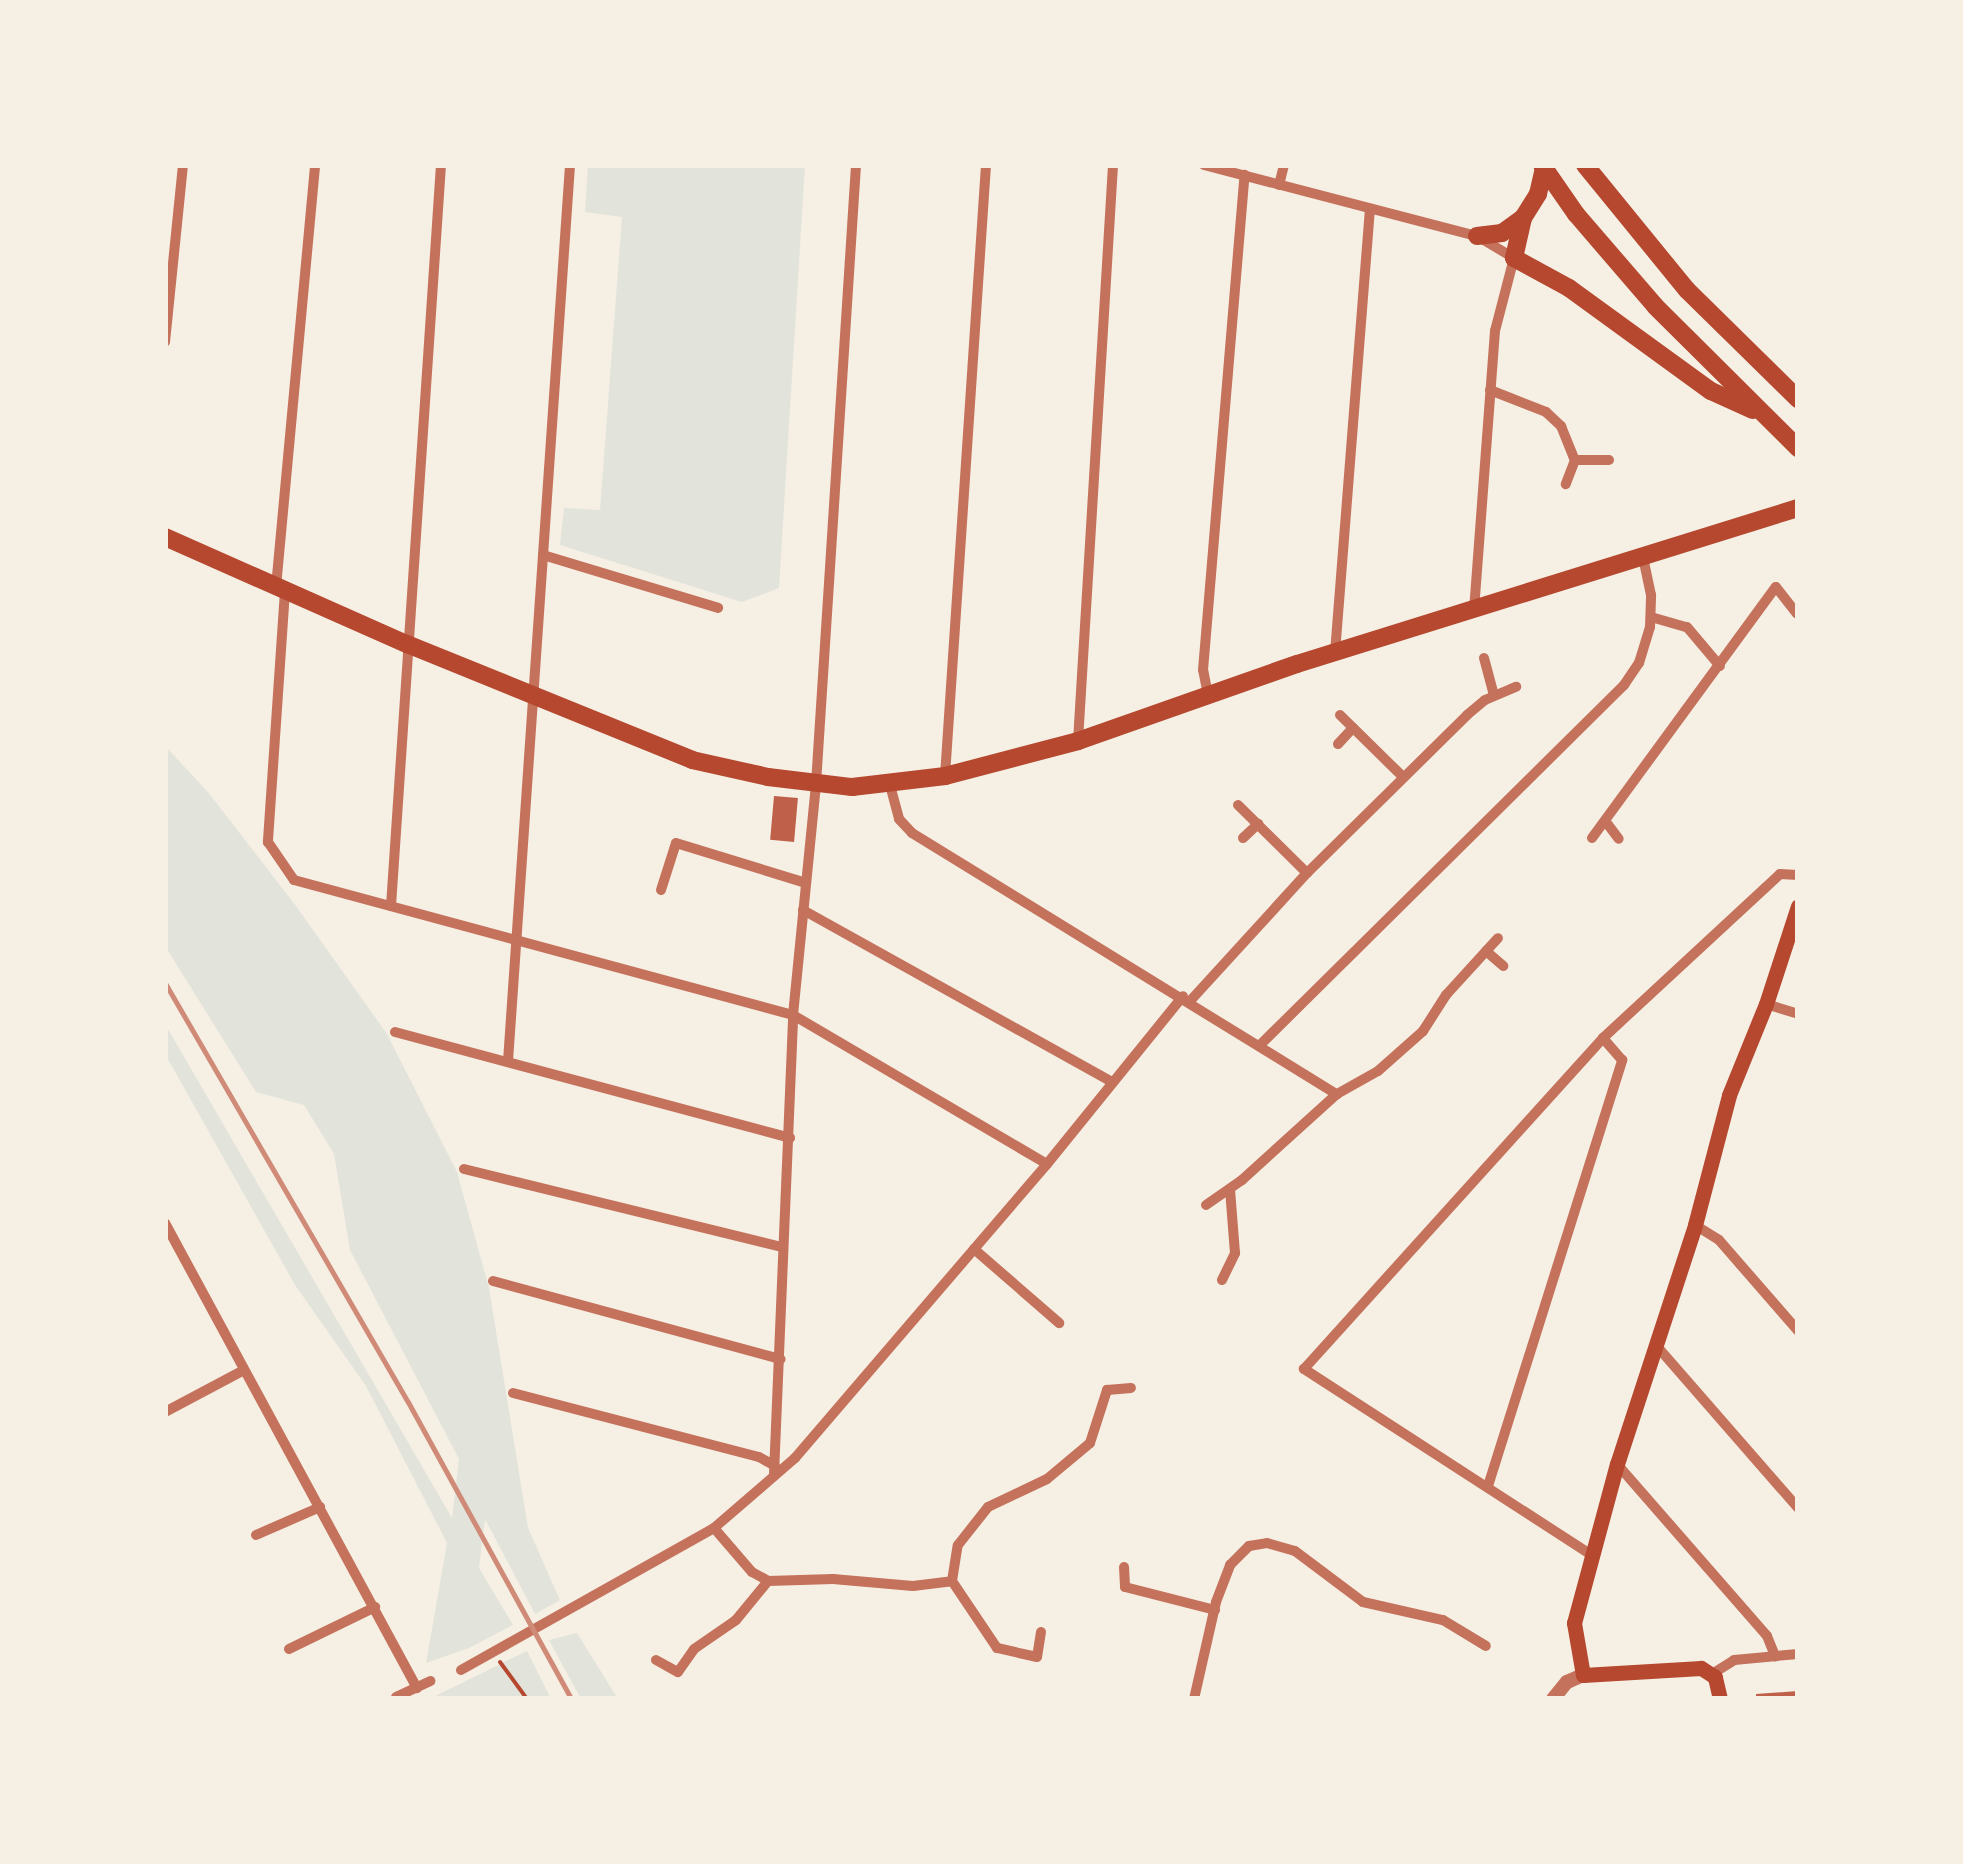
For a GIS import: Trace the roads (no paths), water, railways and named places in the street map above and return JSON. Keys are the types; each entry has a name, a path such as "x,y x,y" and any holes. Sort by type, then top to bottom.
{"main road":[{"path":"1585,165 1687,290 1798,399"},
{"path":"1477,236 1502,233 1522,218 1538,194 1543,167"},
{"path":"1543,167 1655,306 1798,448"},
{"path":"1522,218 1514,258 1569,288 1711,390 1764,415"},
{"path":"165,537 535,698 692,760 816,784 890,785 945,776 1078,741 1334,654 1798,508"},
{"path":"1720,1699 1712,1674 1683,1666 1584,1675 1574,1623 1617,1464 1694,1226 1728,1095 1766,1004 1798,906"}],"street":[{"path":"165,342 184,165"},
{"path":"315,165 280,589 268,842 279,862 294,880 793,1015 1048,1164"},
{"path":"390,906 441,165"},
{"path":"508,1061 520,941 570,165"},
{"path":"774,1470 793,1015 804,910 803,882 816,784 856,165"},
{"path":"945,776 986,165"},
{"path":"1078,741 1113,165"},
{"path":"1204,165 1477,236 1514,258 1497,315 1474,610"},
{"path":"1279,185 1284,165"},
{"path":"1208,695 1203,670 1245,175"},
{"path":"1334,654 1370,209"},
{"path":"1490,390 1546,412 1566,434 1576,460 1566,484"},
{"path":"1576,460 1609,460"},
{"path":"543,555 718,608"},
{"path":"1260,1045 1616,695 1639,663 1652,616 1643,558"},
{"path":"1592,838 1776,587 1797,614"},
{"path":"1652,616 1687,626 1720,666"},
{"path":"1484,658 1494,695"},
{"path":"462,1670 714,1528 774,1470 794,1458 1187,998 1466,714 1494,695 1516,687"},
{"path":"1340,715 1403,778"},
{"path":"1338,744 1353,728"},
{"path":"890,785 899,819 912,833 1187,998 1337,1094"},
{"path":"1238,806 1308,873"},
{"path":"1606,822 1619,839"},
{"path":"1243,838 1258,824"},
{"path":"661,890 676,843 803,882"},
{"path":"1590,1554 1304,1368 1604,1038 1780,874 1798,875"},
{"path":"804,910 1112,1082"},
{"path":"1206,1204 1230,1190 1337,1094 1378,1072 1423,1031 1446,995 1498,938"},
{"path":"1486,950 1503,966"},
{"path":"1766,1004 1798,1014"},
{"path":"394,1032 790,1138"},
{"path":"1488,1486 1622,1060 1604,1038"},
{"path":"464,1169 781,1247"},
{"path":"1222,1280 1236,1253 1230,1190"},
{"path":"165,1223 417,1688"},
{"path":"1694,1226 1719,1240 1798,1331"},
{"path":"974,1250 1060,1323"},
{"path":"494,1281 781,1359"},
{"path":"1655,1344 1798,1508"},
{"path":"165,1412 244,1370"},
{"path":"1041,1632 1036,1658 996,1648 952,1581 958,1545 988,1507 1061,1467 1090,1443 1107,1390 1131,1388"},
{"path":"513,1393 759,1457 774,1470"},
{"path":"1617,1464 1768,1636 1775,1656"},
{"path":"256,1536 320,1506"},
{"path":"714,1528 752,1572 768,1581 833,1578 913,1586 952,1581"},
{"path":"1194,1699 1214,1610 1230,1565 1249,1546 1267,1543 1295,1551 1363,1602 1443,1620 1486,1646"},
{"path":"1124,1567 1125,1587 1214,1610"},
{"path":"656,1660 678,1672 694,1649 736,1620 768,1581"},
{"path":"288,1648 375,1607"},
{"path":"1712,1674 1730,1661 1798,1654"},
{"path":"1553,1699 1567,1682 1584,1675"},
{"path":"396,1697 431,1681"}],"railway":[{"path":"165,983 408,1402 571,1699"}]}
